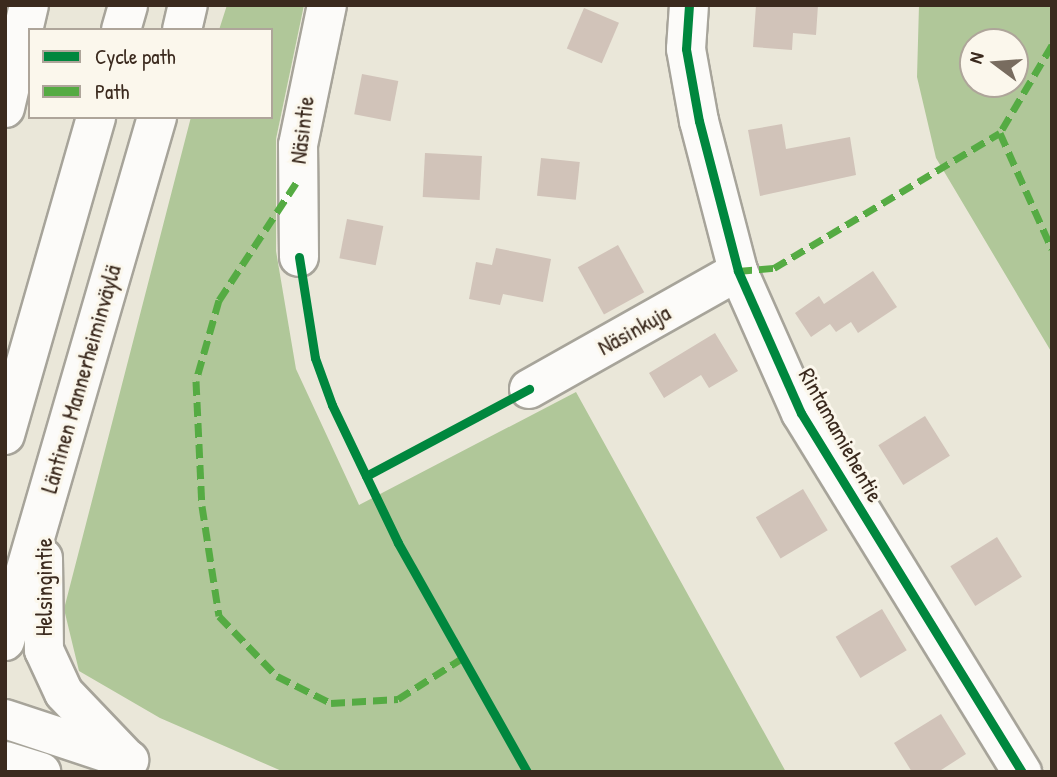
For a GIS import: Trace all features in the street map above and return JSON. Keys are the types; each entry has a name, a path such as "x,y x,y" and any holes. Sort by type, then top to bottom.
{"main road":[{"path":"5,108 29,5"},
{"path":"122,28 128,5"},
{"path":"182,28 188,5"},
{"name":"Näsintie","path":"299,257 298,145 327,5"},
{"name":"Rintamamiehentie","path":"689,5 686,49 699,121 738,271 801,413 1022,772"},
{"path":"5,435 95,119"},
{"name":"Läntinen Mannerheiminväylä","path":"5,641 156,119"},
{"name":"Näsinkuja","path":"529,389 738,271"},
{"name":"Helsingintie","path":"44,508 44,650 64,694 139,766"},
{"name":"Helsingintie","path":"5,719 139,766"},
{"path":"5,761 41,772"}],"green space":[{"path":"227,5 304,5 276,139 276,251 296,369 359,505 576,392 786,772 284,772 160,718 79,671 64,609 190,119 273,119 273,28 220,28"},
{"path":"919,5 1052,5 1052,353 936,158 917,77"}],"building":[{"path":"756,5 818,5 816,35 793,33 792,50 753,47"},
{"path":"584,8 619,23 602,63 567,49"},
{"path":"362,74 398,81 390,121 354,114"},
{"path":"782,124 786,149 850,137 856,175 760,196 748,130"},
{"path":"425,153 482,156 480,200 423,197"},
{"path":"541,158 580,162 576,200 537,196"},
{"path":"347,219 383,226 376,265 339,258"},
{"path":"618,245 644,292 604,315 578,267"},
{"path":"496,248 551,259 543,302 503,294 500,305 469,299 476,262 492,265"},
{"path":"873,271 897,307 858,333 851,322 836,332 830,324 811,337 795,313 819,296 824,304"},
{"path":"715,333 738,371 709,388 701,375 664,398 649,373"},
{"path":"925,416 950,456 903,485 878,445"},
{"path":"803,489 828,530 781,558 756,517"},
{"path":"997,537 1022,577 975,606 950,566"},
{"path":"882,609 907,650 860,678 836,637"},
{"path":"941,714 966,754 938,772 912,772 894,743"}],"marked path":[{"path":"1052,45 1000,133 1052,249"},
{"path":"738,271 774,268 1000,133"},
{"path":"296,183 219,300 196,381 202,506 219,616 277,676 331,703 398,699 461,659"}],"cycle path":[{"path":"689,5 686,49 699,121 738,271 801,413 1022,772"},
{"path":"299,257 315,358 332,405 398,543 527,772"},
{"path":"366,476 529,389"}]}
